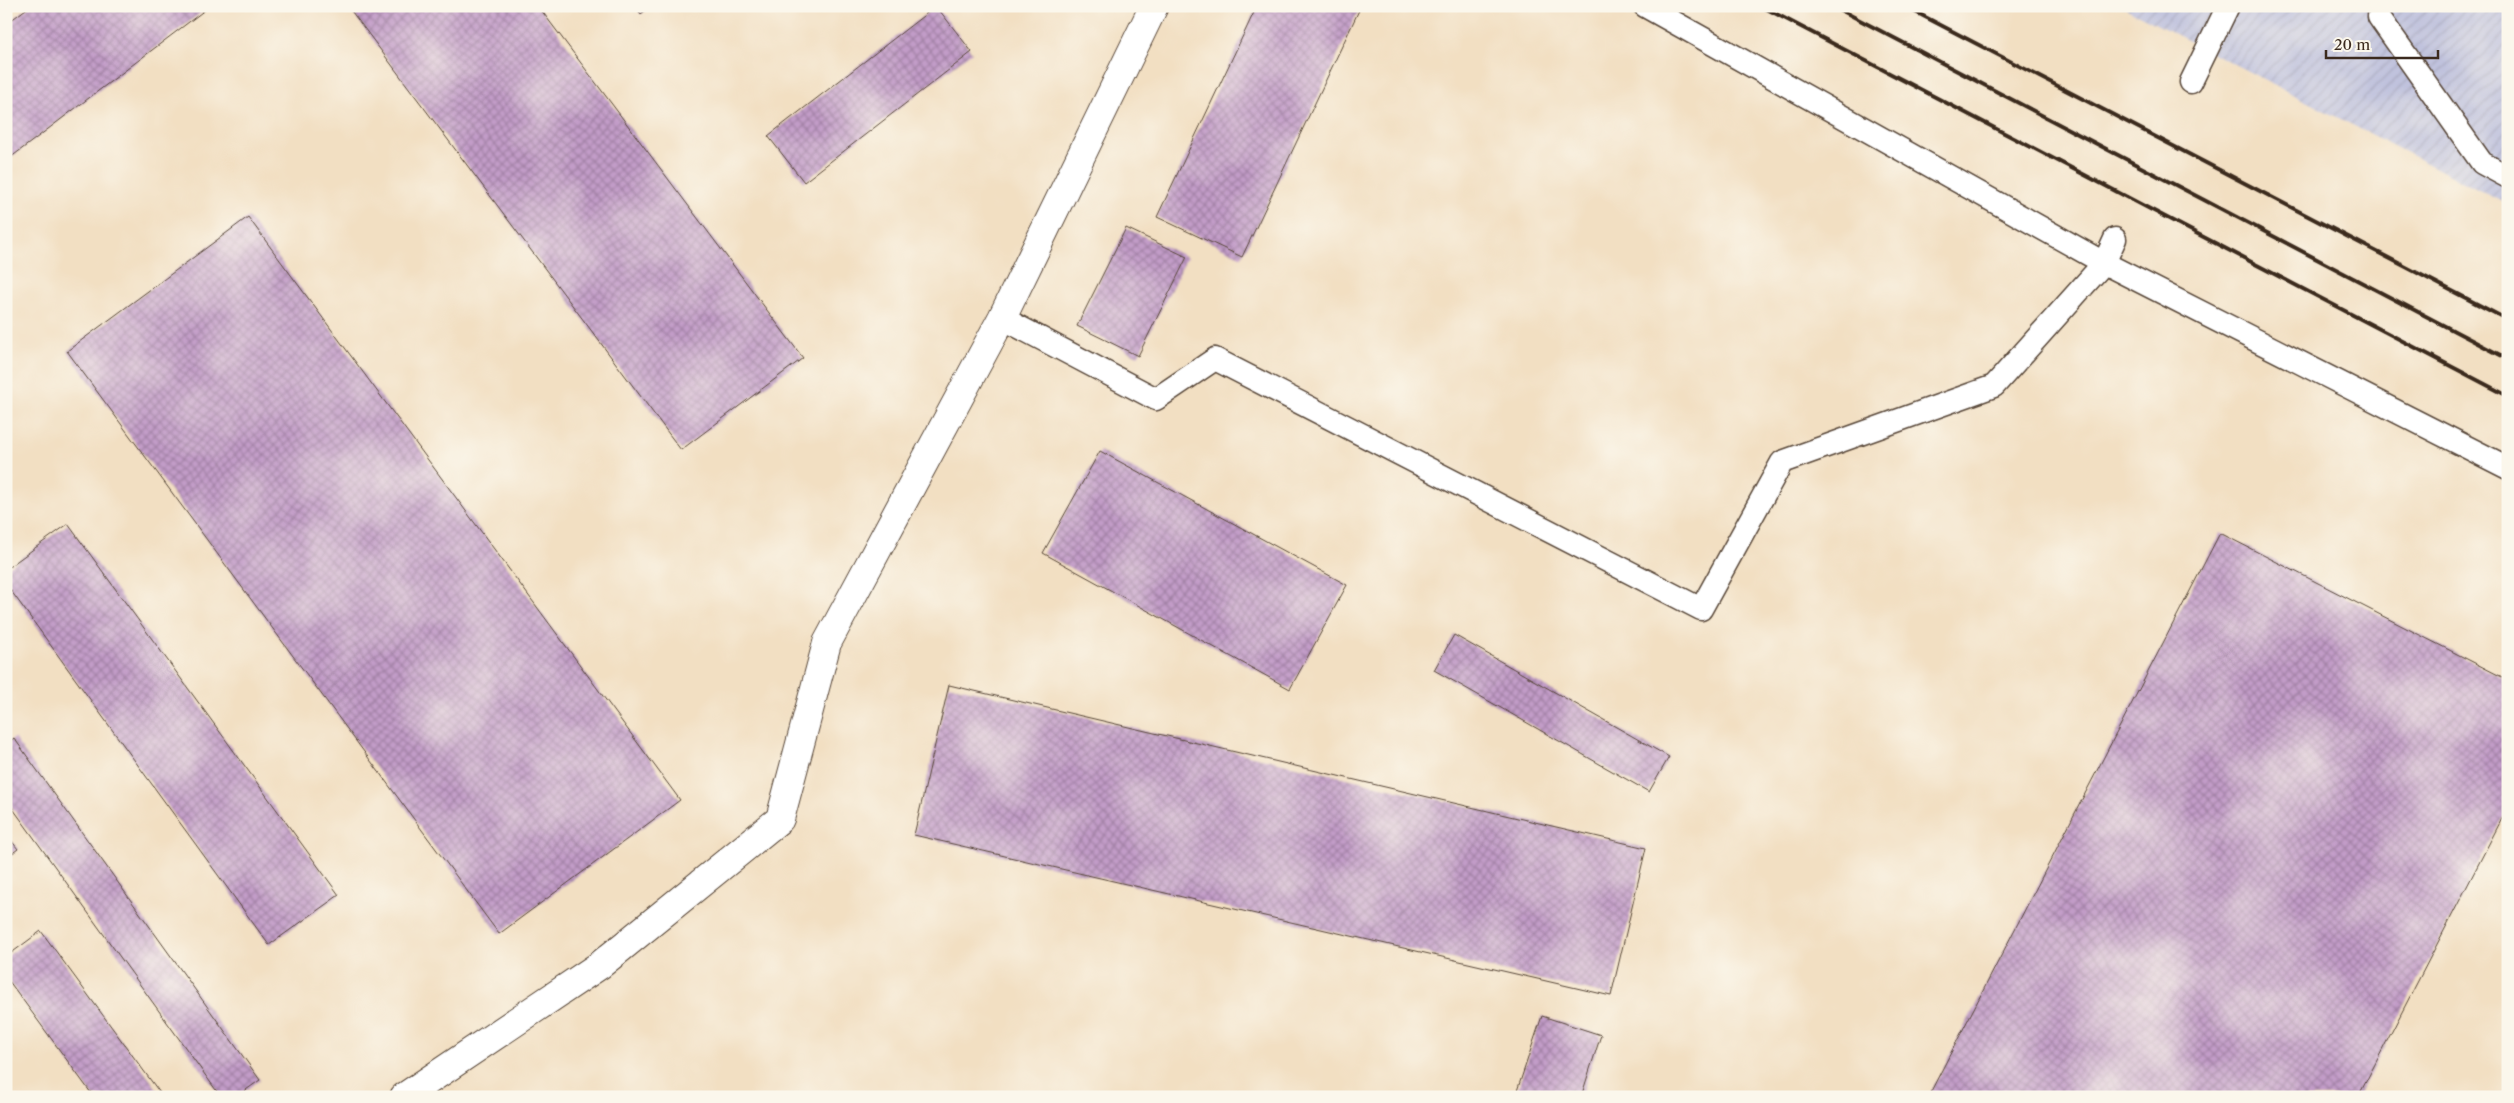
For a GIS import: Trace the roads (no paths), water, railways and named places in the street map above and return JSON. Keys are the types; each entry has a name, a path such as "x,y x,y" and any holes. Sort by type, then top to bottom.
{"street":[{"path":"404,1097 600,965 780,818 827,643 1002,318 1154,6"}],"lane":[{"path":"1645,6 2104,263 2508,468"},
{"path":"2191,82 2228,6"},
{"path":"2380,6 2379,17 2482,163 2508,177"},
{"path":"1002,318 1156,399 1215,359 1701,609 1782,462 1994,386 2104,263 2115,239"}],"railway":[{"path":"1761,6 2508,396"},
{"path":"1833,6 2508,359"},
{"path":"1904,6 2508,320"}]}
